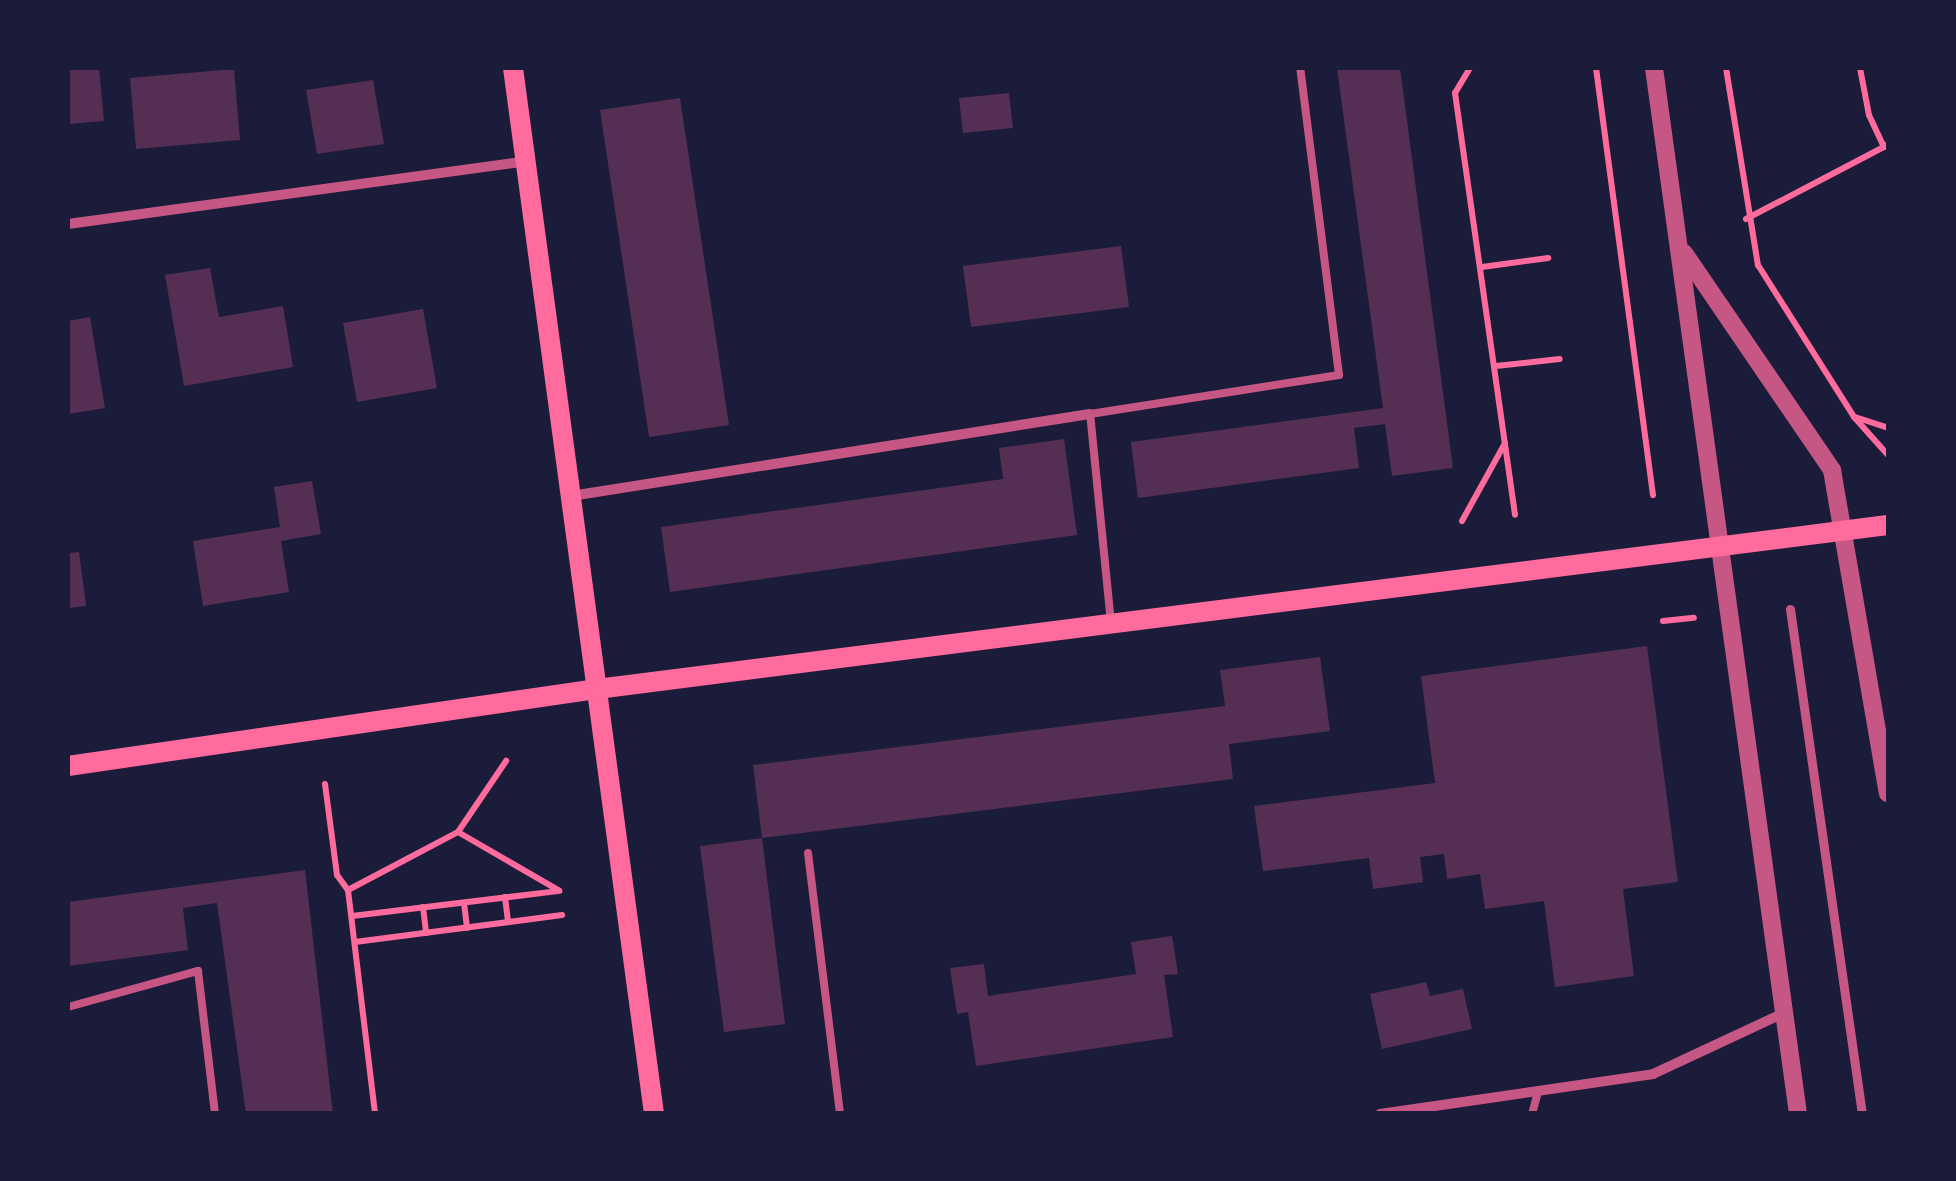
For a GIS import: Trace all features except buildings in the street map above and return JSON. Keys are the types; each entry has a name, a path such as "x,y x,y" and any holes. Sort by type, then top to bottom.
{"main road":[{"path":"513,68 654,1114"},
{"path":"68,766 597,689 1888,525"}],"street":[{"path":"1654,68 1723,543 1798,1114"},
{"path":"68,224 525,161"},
{"path":"1680,249 1832,470 1879,707 1888,793"},
{"path":"571,496 1090,414"},
{"path":"1790,609 1862,1114"},
{"path":"1380,1114 1538,1095 1653,1074 1786,1012"}],"lane":[{"path":"1111,622 1090,414 1339,376 1300,68"},
{"path":"808,853 840,1114"},
{"path":"68,1007 198,971 216,1114"},
{"path":"1532,1114 1538,1095"}],"path":[{"path":"1470,68 1455,93 1515,515"},
{"path":"1596,68 1653,496"},
{"path":"1726,68 1746,219 1758,266 1854,416 1888,454"},
{"path":"1746,219 1886,145 1860,68"},
{"path":"1482,267 1548,258"},
{"path":"1496,366 1560,359"},
{"path":"1854,416 1888,428"},
{"path":"1462,521 1505,442"},
{"path":"1663,621 1694,618"},
{"path":"348,890 458,832 506,761"},
{"path":"325,784 337,875 348,890 375,1114"},
{"path":"351,916 559,891 458,832"},
{"path":"505,897 508,922"},
{"path":"464,902 467,928"},
{"path":"423,908 426,933"},
{"path":"354,942 562,916"}]}
